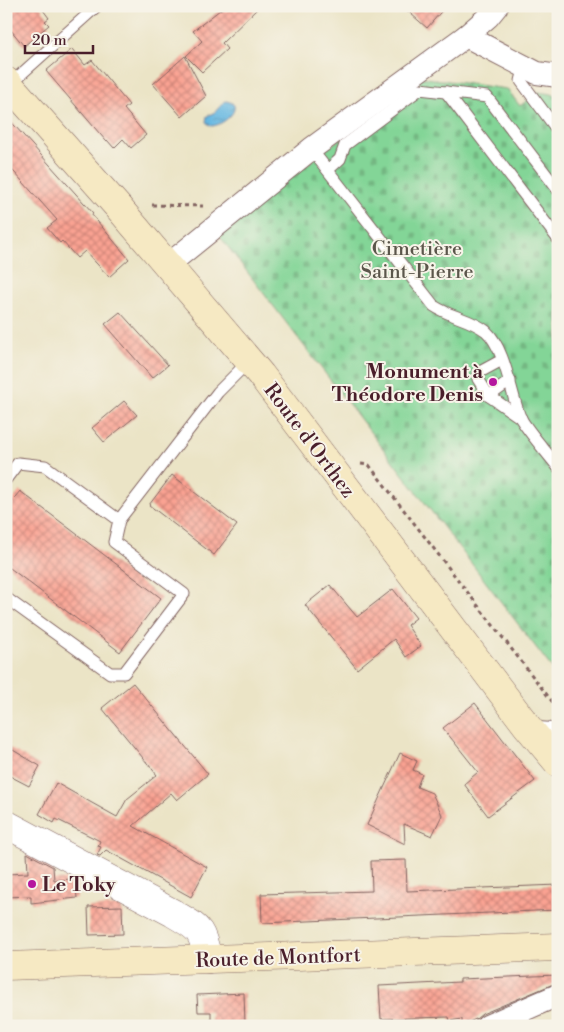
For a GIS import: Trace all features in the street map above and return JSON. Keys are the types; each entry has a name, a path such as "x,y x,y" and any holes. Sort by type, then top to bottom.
{"main road":[{"name":"Route d'Orthez","path":"8,83 168,265 249,361 318,449 527,726 558,763"},
{"name":"Route de Montfort","path":"6,966 555,948"}],"street":[{"path":"168,265 311,149 466,36 488,17 497,6"},
{"path":"466,36 537,73 558,76"},
{"path":"6,824 197,928 203,940 208,959"},
{"path":"487,1026 558,995"}],"lane":[{"path":"8,83 97,6"},
{"path":"525,66 521,81 558,131"},
{"path":"328,170 340,159 345,145 420,89 487,97 558,190"},
{"path":"446,92 558,239"},
{"path":"311,149 434,306 444,313 475,324 487,332 498,347 521,418"},
{"path":"502,360 478,373 478,379 489,396 521,418 558,467"},
{"path":"6,598 110,673 124,673 184,594 114,542 119,520 218,392 249,361"},
{"path":"489,396 510,381"},
{"path":"6,479 18,462 45,466 119,520"},
{"path":"527,726 558,729"}],"path":[{"path":"152,205 202,207 207,202"}],"green space":[{"name":"Cimetière Saint-Pierre","path":"419,77 507,89 520,106 538,92 558,95 558,676 218,234"}],"water":[{"path":"225,101 234,106 232,114 217,125 211,126 206,122 207,116 215,112"}],"building":[{"path":"6,6 40,6 49,18 45,21 49,25 24,46 6,24"},
{"path":"225,6 260,6 222,43 227,49 202,72 186,56 202,41 193,31"},
{"path":"402,6 446,6 427,28"},
{"path":"72,49 85,65 92,60 129,105 124,109 146,135 131,148 123,139 114,148 106,141 46,71"},
{"path":"185,56 206,96 182,117 153,84"},
{"path":"6,116 93,213 92,215 129,259 109,277 85,251 77,258 47,228 57,220 6,163"},
{"path":"120,312 168,365 152,378 105,324"},
{"path":"124,401 137,415 104,442 92,428"},
{"path":"172,475 237,525 214,555 149,505"},
{"path":"20,491 161,598 120,652 6,565 6,508"},
{"path":"330,585 357,617 393,589 416,618 407,625 421,646 406,657 394,639 357,669 305,605"},
{"path":"133,683 208,774 177,800 171,793 133,826 207,867 191,897 106,850 100,856 97,855 101,847 98,846 100,841 56,819 54,823 39,814 56,783 117,817 127,799 157,775 102,708"},
{"path":"475,703 535,781 488,816 464,784 478,772 443,728"},
{"path":"6,746 40,766 29,786 6,774"},
{"path":"400,753 417,761 413,770 422,774 417,787 432,793 442,815 432,836 404,824 405,844 367,825"},
{"path":"27,853 53,867 54,880 75,879 77,898 31,903 31,896 6,897 6,874 28,873"},
{"path":"406,860 407,891 558,885 558,910 262,923 261,894 372,891 371,861"},
{"path":"122,906 123,934 89,935 88,907"},
{"path":"558,975 558,982 482,1014 462,1025 462,1019 450,1021 449,1017 381,1019 379,986 460,982 460,979"},
{"path":"244,993 245,1024 243,1026 211,1026 211,1012 198,1012 197,995"}],"place":[{"name":"Monument à Théodore Denis","path":"493,382"},
{"name":"Le Toky","path":"32,884"}]}
